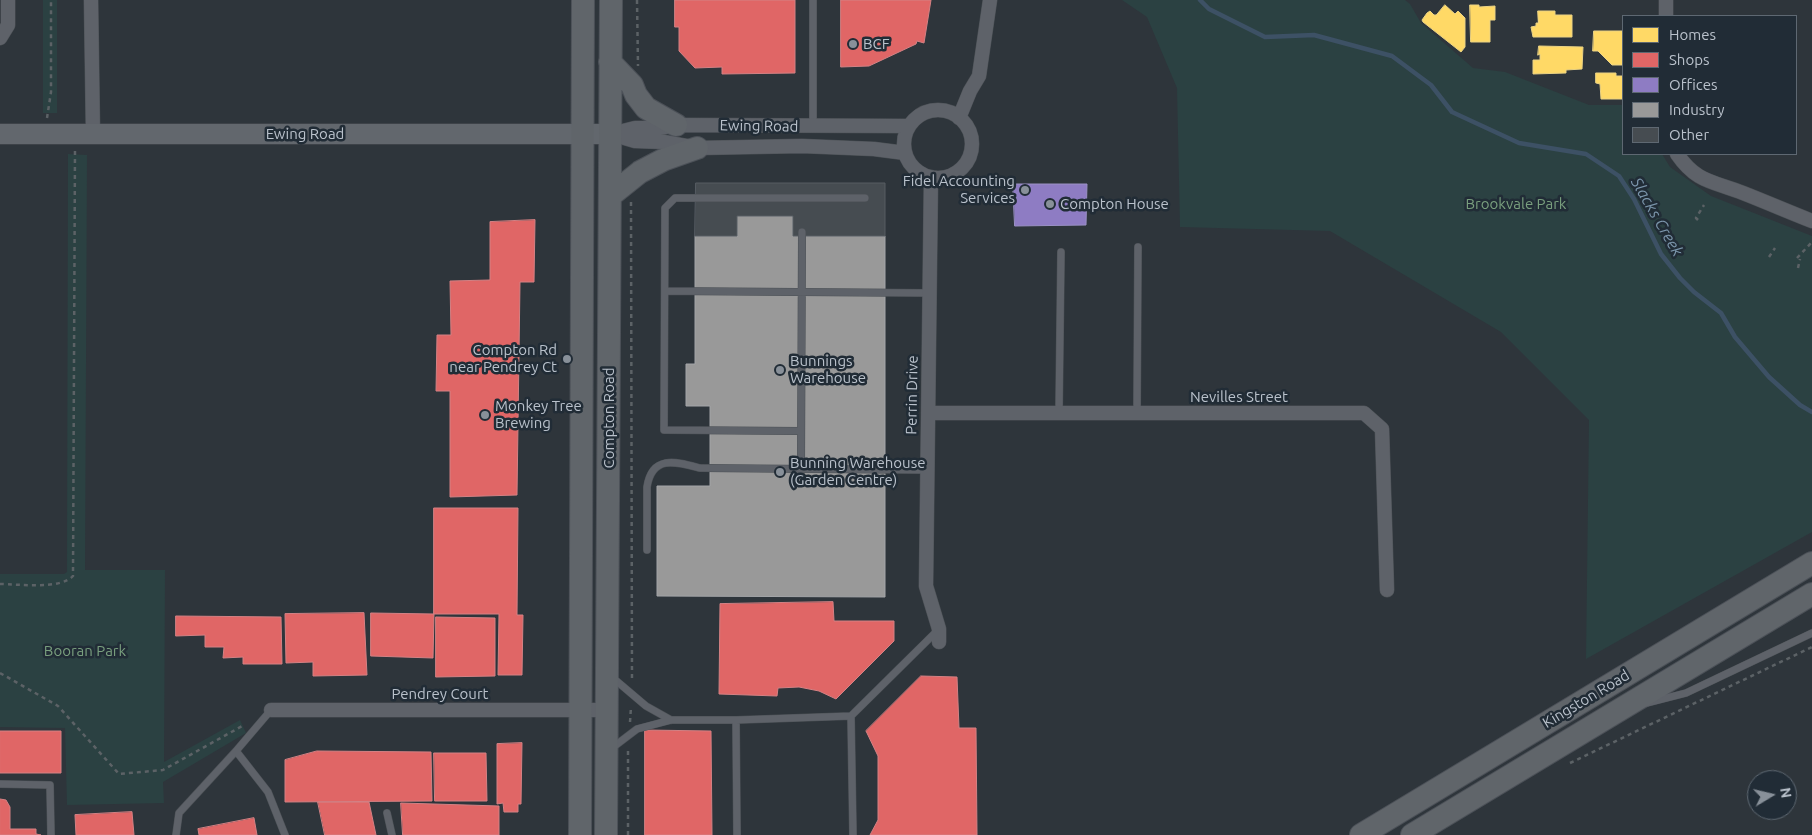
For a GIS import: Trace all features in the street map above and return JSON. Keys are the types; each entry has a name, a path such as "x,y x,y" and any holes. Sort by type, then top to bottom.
{"main road":[{"name":"Compton Road","path":"580,835 583,0"},
{"name":"Compton Road","path":"606,835 608,674 621,198 610,134 611,0"},
{"path":"610,62 632,85 636,95 646,108 676,125"},
{"name":"Ewing Road","path":"0,134 610,134"},
{"path":"621,198 640,172 663,160 696,148"},
{"name":"Kingston Road","path":"1361,835 1812,563"},
{"name":"Kingston Road","path":"1412,835 1812,594"}],"street":[{"path":"0,38 8,25 8,0"},
{"path":"92,0 93,134"},
{"path":"960,118 970,91 979,76 990,0"},
{"path":"1666,0 1666,15"},
{"path":"936,110 948,111 960,118 965,123 971,136 971,150 966,164 955,173 942,178 923,175 914,168 905,153 904,144 909,126 917,117 936,110"},
{"name":"Ewing Road","path":"610,134 635,128 661,128 676,125 909,126"},
{"name":"Ewing Road","path":"610,134 635,141 664,142 696,148 802,146 874,149 905,153"},
{"path":"1678,155 1687,168 1708,182 1741,192 1812,221"},
{"name":"Perrin Drive","path":"931,177 926,586 939,636"},
{"name":"Nevilles Street","path":"928,413 1364,413 1382,428 1386,590"},
{"name":"Pendrey Court","path":"271,710 608,710"}],"lane":[{"path":"812,126 813,0"},
{"path":"801,431 664,430 665,208 675,198 865,198"},
{"path":"801,468 802,232"},
{"path":"1137,413 1138,247"},
{"path":"1059,413 1061,252"},
{"path":"664,290 930,293"},
{"path":"647,550 648,482 652,470 669,462 679,462 700,468 928,470"},
{"name":"Kingston Road","path":"1624,707 1662,701 1686,693 1812,633"},
{"path":"608,751 637,728 671,720 851,716 939,636"},
{"path":"608,674 646,706 671,720"},
{"path":"176,835 179,813 271,710"},
{"path":"851,716 854,835"},
{"path":"736,720 737,835"},
{"path":"236,751 268,792 285,835"},
{"path":"0,784 50,784 51,835"},
{"path":"387,814 392,835"}],"path":[{"path":"47,134 47,115 51,92 51,0"},
{"path":"637,0 637,55 639,72"},
{"path":"0,584 62,583 73,576 75,150"},
{"path":"621,198 630,207 630,642 632,685"},
{"path":"1698,220 1696,218 1704,206"},
{"path":"1798,268 1798,258 1812,242"},
{"path":"1770,257 1775,248"},
{"path":"1566,765 1812,648"},
{"path":"0,673 58,706 119,774 163,770 247,724"},
{"path":"630,726 631,703"},
{"path":"628,835 629,742"}],"green space":[{"path":"43,0 57,0 57,113 43,113"},
{"name":"Brookvale Park","path":"1122,0 1405,0 1410,4 1421,23 1473,68 1505,72 1589,105 1622,105 1622,155 1663,155 1670,167 1711,196 1812,236 1812,532 1586,659 1589,420 1501,332 1330,231 1180,227 1177,88 1147,17"},
{"name":"Booran Park","path":"68,154 87,155 85,570 165,570 164,762 240,720 246,733 163,782 164,803 67,805 65,728 0,727 0,574 64,574 67,572"}],"building: Homes":[{"path":"1445,5 1455,14 1458,11 1465,18 1465,47 1461,52 1422,20 1430,11 1436,15"},
{"path":"1470,5 1479,5 1479,7 1495,6 1495,20 1490,20 1490,42 1471,42"},
{"path":"1538,11 1555,11 1555,15 1572,15 1572,37 1533,37 1531,27 1536,26 1536,23 1538,23"},
{"path":"1594,31 1622,31 1622,65 1612,65 1598,51 1593,51"},
{"path":"1539,46 1583,47 1582,69 1566,70 1566,73 1533,74 1533,60 1540,60 1540,54 1538,55"},
{"path":"1596,73 1616,73 1616,76 1622,76 1622,99 1601,99 1600,84 1596,83"}],"building: Shops":[{"path":"675,0 795,0 795,73 722,74 722,67 695,68 679,51 679,27 675,27"},
{"path":"841,0 931,0 924,43 917,41 916,44 869,66 841,67"},
{"path":"535,220 534,282 520,282 517,495 450,497 450,391 436,391 437,335 451,335 450,281 490,280 490,222"},
{"path":"434,508 518,508 517,615 523,615 522,675 498,675 499,614 434,614"},
{"path":"833,602 834,621 894,621 894,641 836,699 819,691 799,687 778,688 777,696 719,694 720,604"},
{"path":"364,613 367,675 313,676 313,662 286,663 285,614"},
{"path":"371,613 434,614 433,658 371,656"},
{"path":"176,616 281,617 282,664 243,664 243,657 223,658 224,647 205,647 205,635 176,636"},
{"path":"436,617 495,618 495,676 436,677"},
{"path":"921,676 957,677 959,728 976,728 977,835 870,835 878,820 878,756 866,731"},
{"path":"645,730 711,731 712,835 645,835"},
{"path":"0,731 61,731 61,773 0,773"},
{"path":"522,743 521,804 518,804 518,812 504,812 503,803 497,804 497,744"},
{"path":"317,751 431,752 432,801 285,802 285,760"},
{"path":"434,753 486,753 487,801 435,801"},
{"path":"0,799 6,800 10,807 10,829 36,829 36,834 41,835 0,835"},
{"path":"318,802 369,802 376,835 325,835"},
{"path":"401,803 499,806 499,835 403,835"},
{"path":"132,812 134,835 76,835 75,815"},
{"path":"254,818 257,835 199,835 198,829"}],"building: Offices":[{"name":"Compton House","path":"1013,184 1087,184 1086,225 1015,226"}],"building: Industry":[{"path":"737,216 793,216 793,236 885,236 885,597 657,596 657,486 710,486 710,406 686,406 686,364 695,364 695,236 737,236"}],"building: Other":[{"path":"696,183 885,183 885,236 793,236 793,216 737,216 737,236 695,236"}],"waterway":[{"name":"Slacks Creek","path":"1200,0 1209,9 1265,37 1314,35 1392,56 1431,85 1452,112 1519,143 1586,154 1619,176 1634,199 1661,254 1680,278 1694,292 1721,313 1735,337 1769,377 1800,405 1812,412"}],"place":[{"name":"BCF","path":"853,44"},
{"name":"Fidel Accounting Services","path":"1025,190"},
{"name":"Compton House","path":"1050,204"},
{"name":"Compton Rd near Pendrey Ct","path":"567,359"},
{"name":"Bunnings Warehouse","path":"780,370"},
{"name":"Monkey Tree Brewing","path":"485,415"},
{"name":"Bunning Warehouse (Garden Centre)","path":"780,472"}]}
